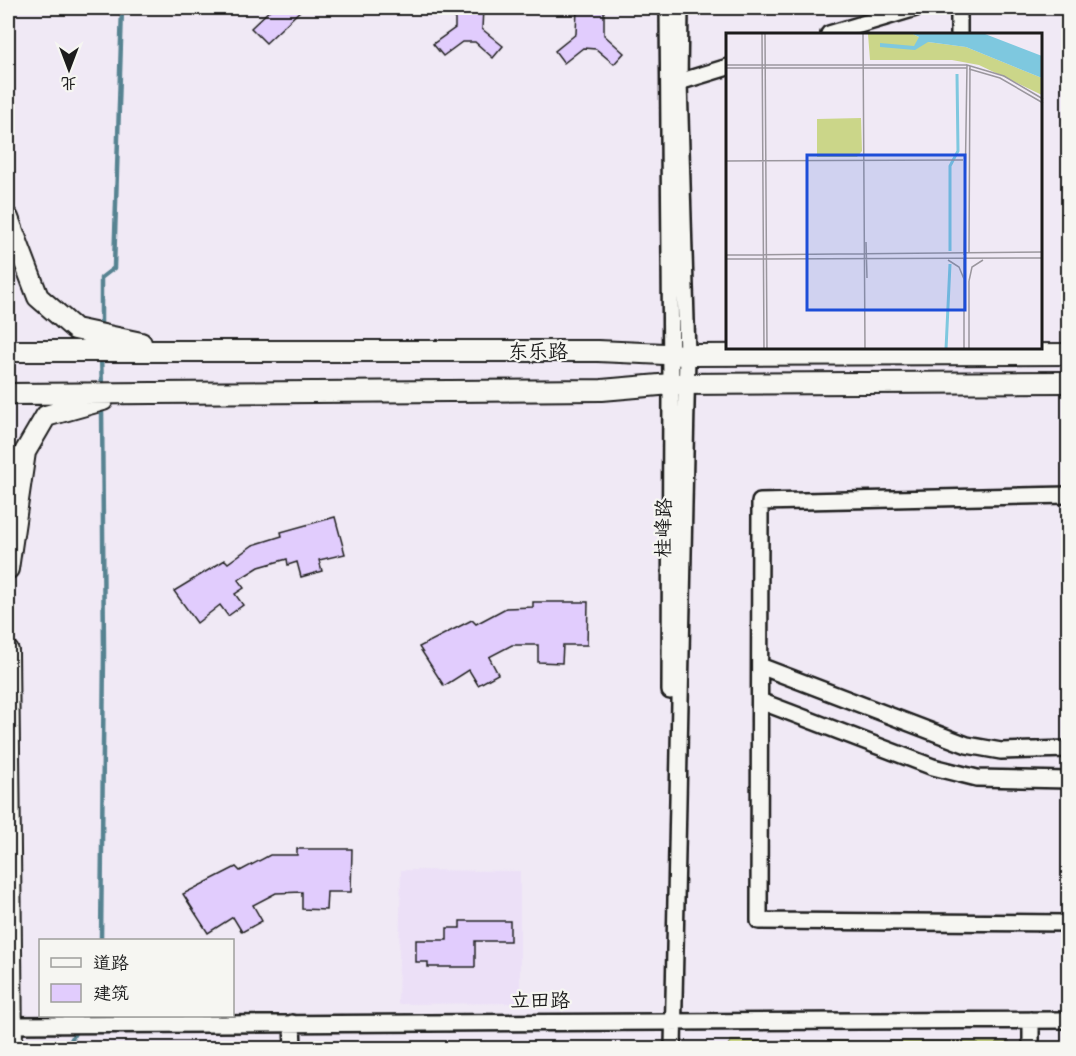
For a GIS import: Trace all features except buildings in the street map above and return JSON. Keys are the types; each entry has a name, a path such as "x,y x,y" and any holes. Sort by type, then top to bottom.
{"main road":[{"path":"8,218 38,297 75,329 101,343"},
{"name":"东乐路","path":"8,351 101,343 201,351 598,351 679,355 961,351 1068,354"},
{"name":"东乐路","path":"8,394 102,397 131,393 602,390 679,384 1068,382"},
{"path":"8,569 26,452 46,416 102,397"},
{"path":"8,651 12,1048"}],"street":[{"path":"668,8 679,355"},
{"name":"桂峰路","path":"673,1048 670,1020 679,384 680,8"},
{"path":"832,33 916,8"},
{"path":"959,8 959,33"},
{"path":"680,82 726,68"},
{"path":"1068,495 760,502 759,921 1068,923"},
{"path":"760,666 967,745 1001,751 1068,750"},
{"path":"760,701 933,767 977,778 1068,780"},
{"path":"668,1048 670,1020"},
{"path":"1031,1020 1031,1048"},
{"name":"立田路","path":"12,1024 1068,1020"},
{"path":"292,1023 293,1048"}],"shaded area":[{"path":"401,870 520,871 520,1003 398,1004"}],"green space":[{"path":"731,1041 1009,1042 1008,1048 726,1048"}],"waterway":[{"path":"101,329 101,278 114,268 122,8"},
{"path":"101,355 102,389"},
{"path":"101,939 104,652 102,406"},
{"path":"67,1048 83,1017"}]}
